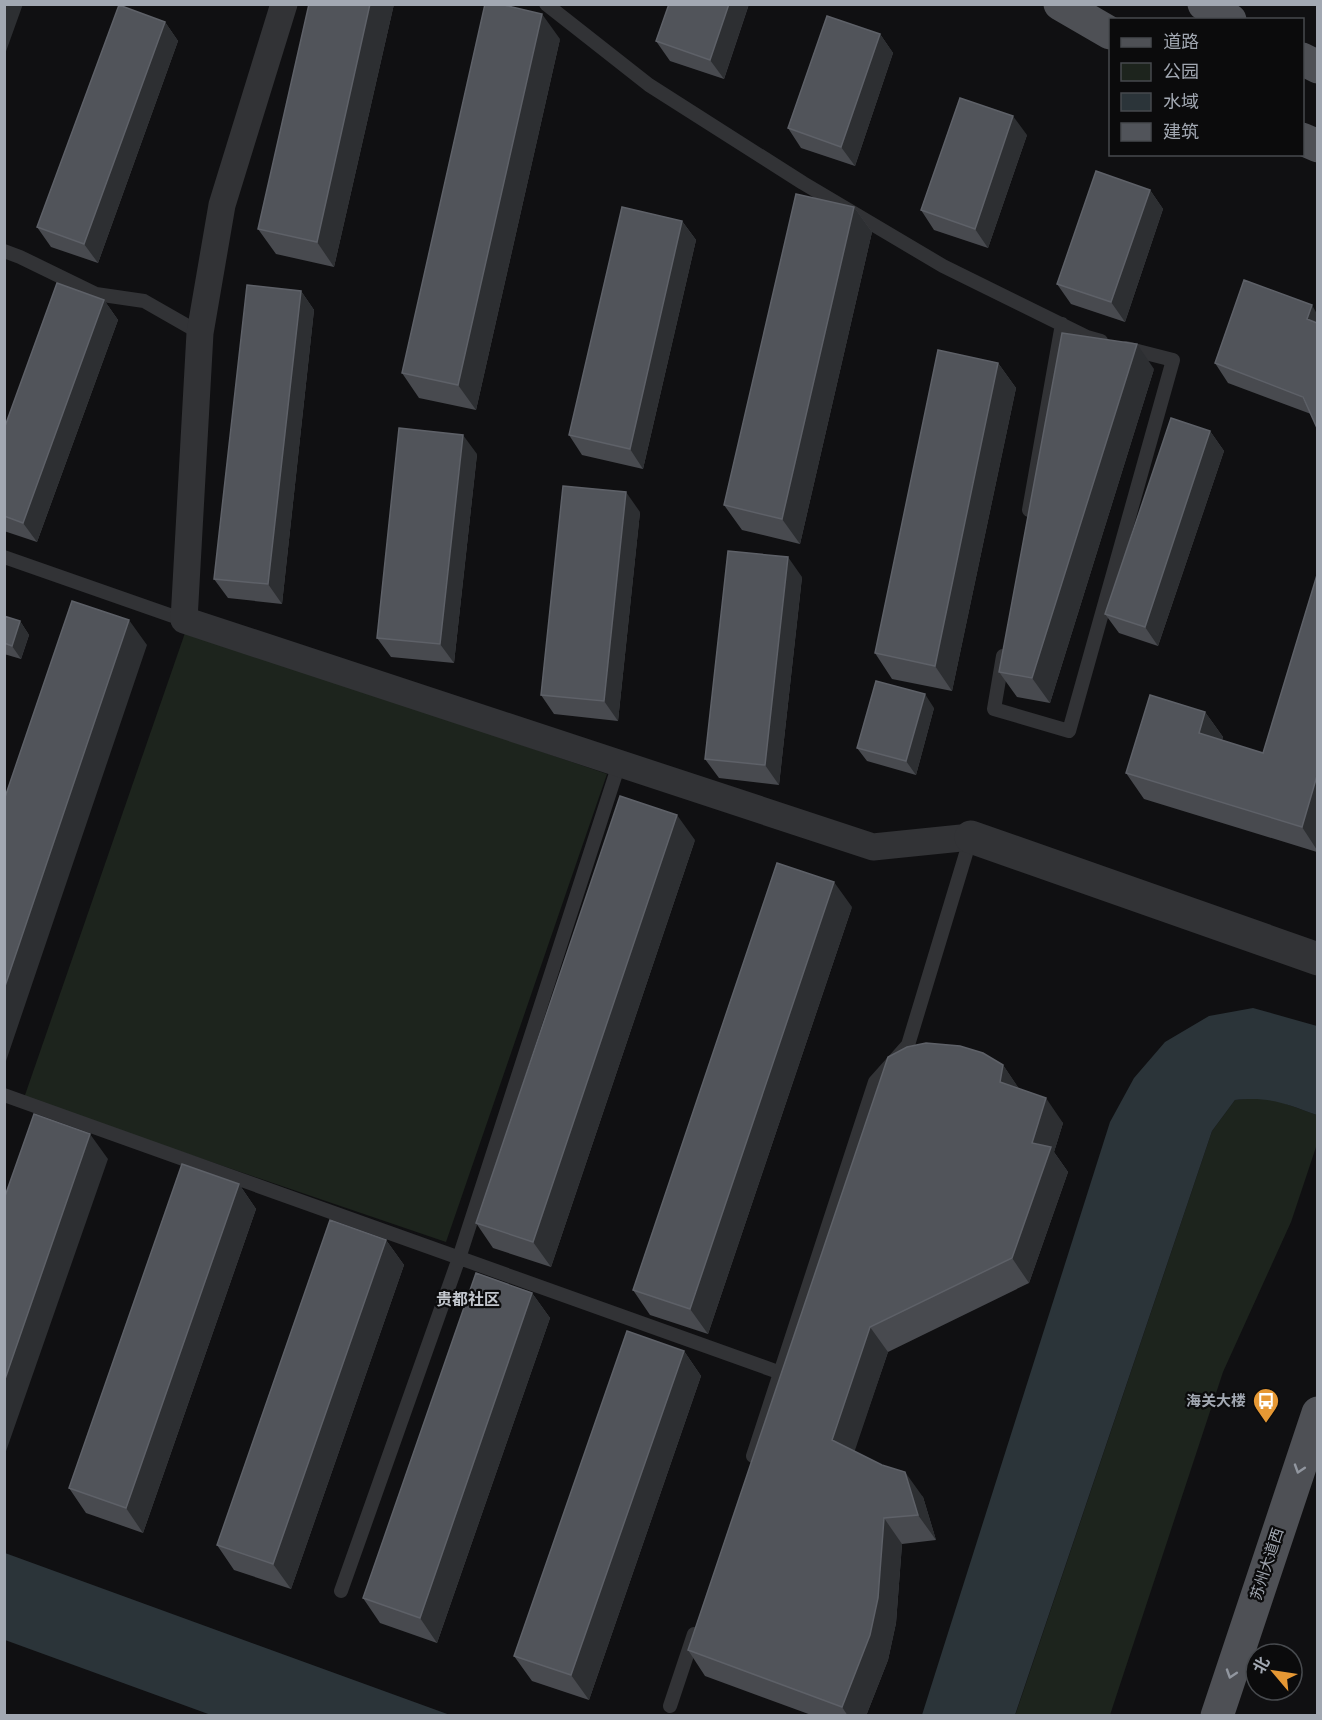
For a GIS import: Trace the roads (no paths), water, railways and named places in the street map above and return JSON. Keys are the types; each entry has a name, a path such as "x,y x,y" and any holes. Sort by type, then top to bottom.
{"main road":[{"path":"1060,4 1109,32"},
{"path":"1204,4 1227,18"},
{"name":"苏州大道西","path":"1217,1716 1317,1413"}],"street":[{"path":"284,4 222,205 200,333 184,620 873,847 971,837 1317,958"}],"lane":[{"path":"546,4 649,85 784,171 943,266 1087,337 1173,360 1069,731 994,709 1006,639"},
{"path":"4,251 96,294 144,301 200,333"},
{"path":"1027,523 1062,324"},
{"path":"4,557 184,620"},
{"path":"341,1591 459,1258 619,764"},
{"path":"748,1473 875,1082 908,1045 971,837"},
{"path":"4,1095 781,1373"},
{"path":"670,1706 700,1617"}],"water":[{"path":"1253,1008 1317,1026 1317,1115 1268,1100 1235,1100 1212,1131 1015,1715 922,1715 1110,1122 1134,1078 1165,1042 1209,1016"},
{"path":"5,1553 450,1715 211,1715 5,1640"}],"place":[{"name":"海关大楼","path":"1266,1424"}],"district":[{"name":"贵都社区","path":"468,1299"}]}
